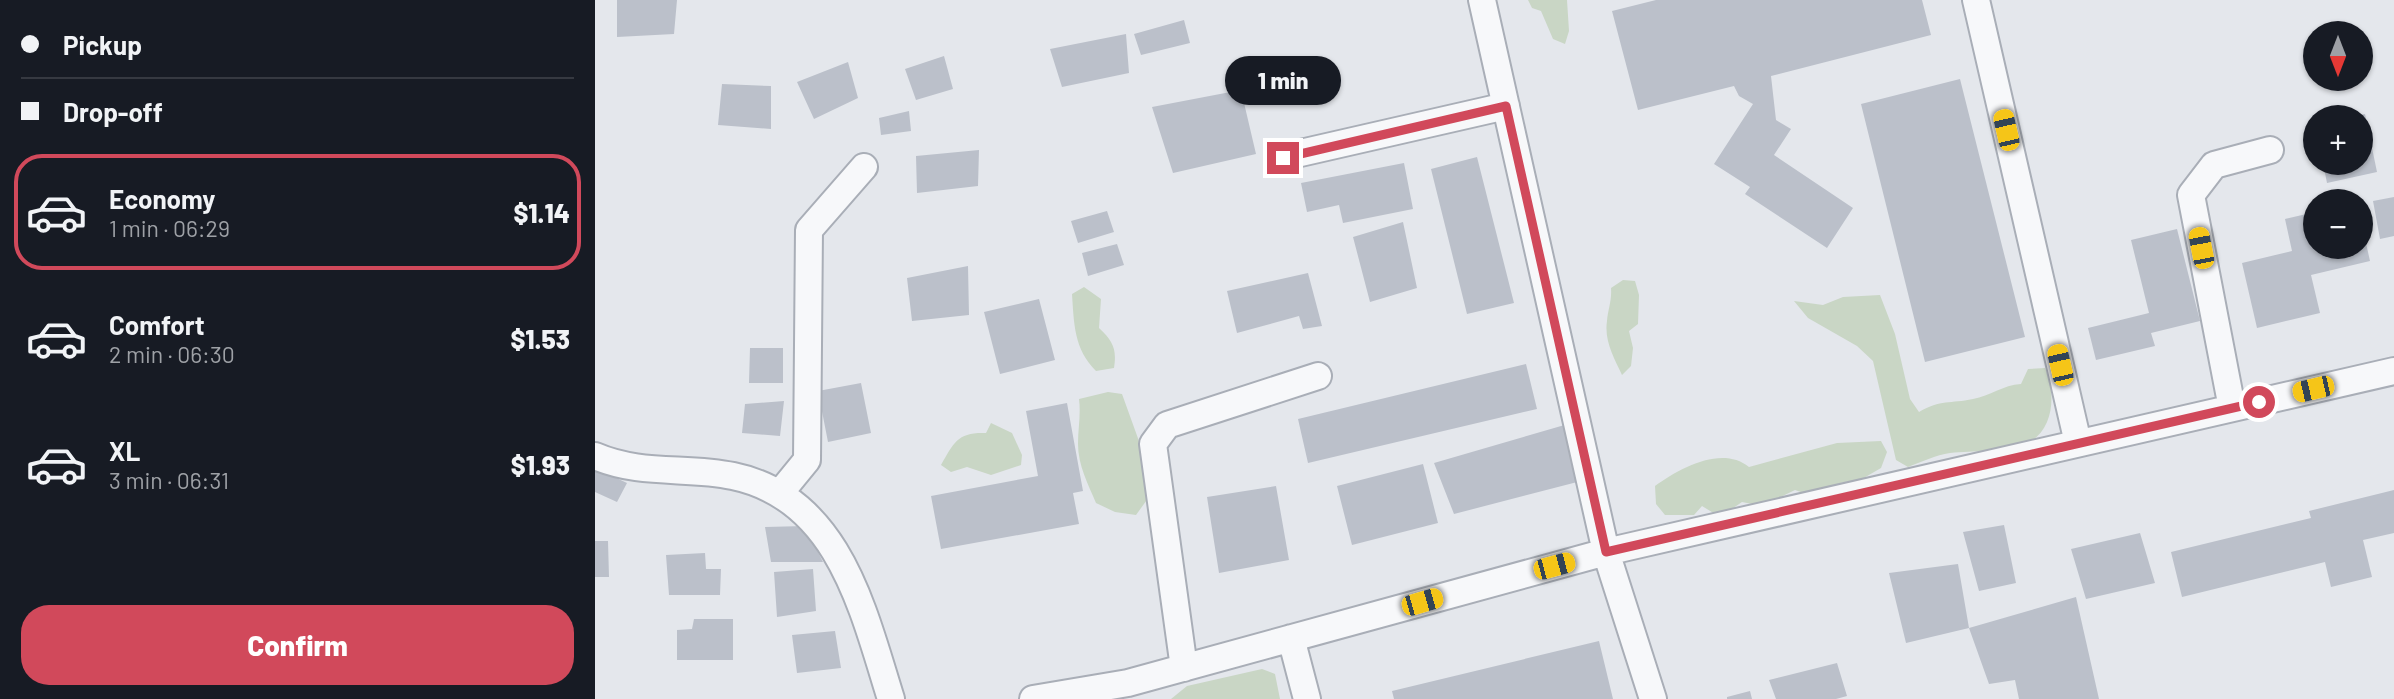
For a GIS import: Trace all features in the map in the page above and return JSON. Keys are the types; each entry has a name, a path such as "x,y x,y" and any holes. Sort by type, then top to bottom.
{"street":[{"path":"1482,0 1606,552 1653,699"},
{"path":"1976,0 2078,443"},
{"path":"1283,158 1506,106"},
{"path":"2232,408 2191,195 2214,165 2270,150"},
{"path":"780,493 807,460 810,230 864,167"},
{"path":"1050,698 1128,683 1606,552 2394,371"},
{"path":"1184,668 1153,444 1167,425 1318,376"},
{"path":"595,456 656,472 732,475 780,493 820,528 857,591 891,699"},
{"path":"1291,638 1307,699"}],"green space":[{"path":"1528,0 1567,0 1569,31 1565,44 1553,39 1541,11 1532,8"},
{"path":"1623,280 1635,281 1639,295 1638,324 1629,331 1633,348 1631,366 1622,375 1610,349 1606,328 1611,288"},
{"path":"1084,287 1101,299 1099,328 1113,346 1114,368 1096,371 1079,345 1072,294"},
{"path":"1880,295 1895,334 1910,399 1919,412 1940,403 1979,398 2008,386 2021,384 2028,369 2045,368 2051,388 2051,410 2043,430 2026,444 2008,449 1950,453 1908,467 1896,460 1873,361 1857,346 1808,318 1794,301 1823,305 1843,297"},
{"path":"1108,392 1122,394 1144,455 1149,497 1136,515 1115,512 1096,503 1080,459 1079,399"},
{"path":"991,423 1012,433 1022,455 1021,465 991,475 967,467 951,472 941,465 958,440 969,434 986,433"},
{"path":"1881,441 1887,452 1881,468 1862,479 1840,483 1812,496 1795,490 1762,506 1742,502 1720,517 1702,506 1694,515 1665,515 1656,504 1655,486 1676,472 1701,462 1726,458 1749,467 1837,443"},
{"path":"1262,669 1275,674 1280,699 1171,699 1187,686"}],"building":[{"path":"617,0 677,0 674,34 617,37"},
{"path":"1656,0 1922,0 1931,35 1771,76 1776,120 1791,129 1774,155 1853,208 1827,248 1745,194 1750,187 1714,164 1753,104 1739,96 1734,86 1638,110 1612,11"},
{"path":"1184,20 1190,43 1141,55 1134,34"},
{"path":"1126,34 1129,73 1062,87 1050,49"},
{"path":"944,56 953,89 916,100 905,69"},
{"path":"848,62 858,98 814,119 797,82"},
{"path":"1960,79 2025,337 1925,362 1861,104"},
{"path":"722,84 771,86 771,129 718,125"},
{"path":"1241,90 1256,154 1173,173 1152,107"},
{"path":"909,111 911,131 881,135 879,118"},
{"path":"979,150 978,186 917,193 916,156"},
{"path":"2373,153 2377,172 2373,173"},
{"path":"1477,157 1514,303 1467,314 1431,169"},
{"path":"1404,163 1413,209 1343,223 1339,205 1307,212 1301,183"},
{"path":"2325,175 2363,175 2327,183"},
{"path":"2394,197 2394,236 2380,239 2373,201"},
{"path":"1107,211 1114,232 1078,243 1071,221"},
{"path":"2303,215 2303,259 2370,261 2311,275 2320,313 2257,328 2242,263 2292,251 2285,219"},
{"path":"1403,222 1417,288 1370,302 1353,237"},
{"path":"2177,229 2200,321 2151,333 2155,346 2096,360 2088,328 2149,313 2131,240"},
{"path":"1117,244 1124,265 1088,276 1082,253"},
{"path":"968,266 969,315 912,321 907,278"},
{"path":"1308,273 1322,326 1303,329 1299,316 1237,333 1227,291"},
{"path":"1039,299 1055,360 1000,374 984,312"},
{"path":"750,348 783,348 783,383 749,383"},
{"path":"1526,364 1537,409 1308,463 1298,419"},
{"path":"861,383 871,433 828,442 818,391"},
{"path":"784,401 780,436 742,433 745,404"},
{"path":"1067,403 1083,491 1073,493 1079,524 941,549 931,496 1038,476 1026,411"},
{"path":"1568,424 1585,480 1454,514 1434,463"},
{"path":"1423,464 1438,523 1352,545 1337,486"},
{"path":"595,468 627,483 617,502 595,492"},
{"path":"1276,486 1289,560 1219,573 1207,497"},
{"path":"2394,490 2394,533 2363,540 2372,577 2331,587 2325,562 2182,597 2171,552 2311,518 2309,511"},
{"path":"2004,525 2016,583 1979,591 1963,532"},
{"path":"805,526 823,562 771,562 765,527"},
{"path":"2140,533 2155,583 2086,599 2071,549"},
{"path":"595,541 608,541 609,577 595,577"},
{"path":"705,553 706,569 721,569 720,595 669,595 666,555"},
{"path":"1958,564 1969,628 1906,643 1889,573"},
{"path":"813,569 816,611 777,617 774,572"},
{"path":"2076,597 2099,699 2019,699 2015,680 1989,684 1969,628"},
{"path":"694,619 733,619 733,660 677,660 677,630 692,629"},
{"path":"835,631 841,668 797,673 792,635"},
{"path":"1599,641 1613,699 1394,699 1392,691"},
{"path":"1837,663 1847,696 1836,699 1776,699 1769,680"},
{"path":"1750,691 1752,699 1727,699 1727,697"}],"route":[{"path":"1283,158 1506,106 1606,552 2259,402"}]}
